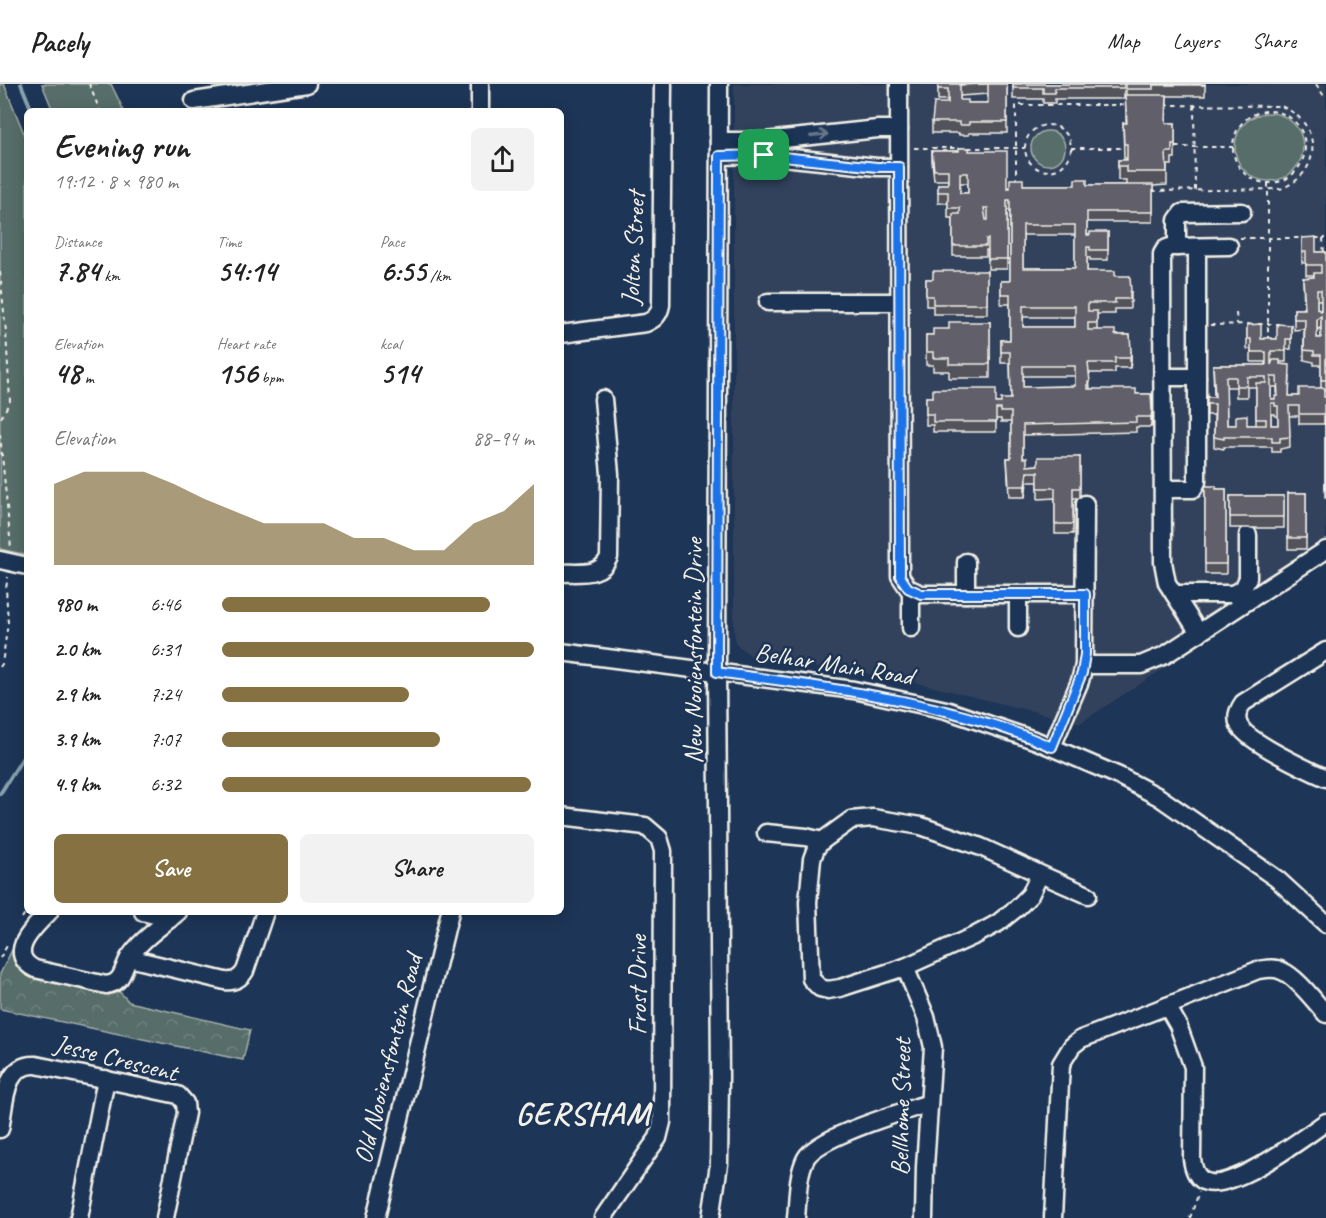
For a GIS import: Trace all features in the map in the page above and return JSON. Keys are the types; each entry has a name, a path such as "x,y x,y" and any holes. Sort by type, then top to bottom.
{"street":[{"path":"189,84 196,106 307,84"},
{"path":"480,84 480,108"},
{"name":"Jolton Street","path":"564,334 646,323 655,319 659,313 661,305 663,84"},
{"name":"New Nooiensfontein Drive","path":"711,1218 719,1164 720,1076 717,672 719,84"},
{"path":"899,84 899,570 903,581 911,591 921,594 1085,594"},
{"path":"719,148 764,141 878,129 899,129"},
{"path":"719,148 877,167 899,167"},
{"path":"1177,247 1177,220 1182,213 1242,212"},
{"path":"1199,633 1167,583 1164,570 1162,254 1167,247 1197,247 1232,242"},
{"path":"1163,489 1190,489 1196,485 1197,247"},
{"path":"768,302 899,302"},
{"path":"1162,377 1197,377"},
{"path":"564,573 600,570 606,565 609,557 610,474 603,399"},
{"path":"1052,747 1080,681 1084,665 1085,504"},
{"path":"1174,594 1240,592 1246,586 1248,578 1248,535"},
{"path":"1084,665 1141,665 1165,655 1326,550"},
{"path":"966,562 966,594"},
{"path":"911,591 911,628"},
{"path":"1018,594 1018,628"},
{"path":"1326,651 1243,703 1237,722 1249,738 1326,778"},
{"name":"Belhar Main Road","path":"564,652 854,690 924,704 1052,747 1119,776 1159,797 1277,879 1326,924"},
{"name":"Frost Drive","path":"564,816 645,826 659,838 663,851 662,1122 658,1138 603,1218"},
{"path":"1040,874 1030,895 998,923 905,967 828,990 820,988 811,980 809,972 810,872 816,848 851,820 873,818 921,826 981,847 1088,895"},
{"path":"766,833 822,841"},
{"path":"46,915 27,936 23,944 24,959 31,966 110,985 120,979 129,957 137,947 174,916"},
{"path":"129,957 233,981 245,971 264,915"},
{"name":"Old Nooiensfontein Road","path":"376,1218 449,915"},
{"name":"Bellhome Street","path":"905,967 926,1017 932,1038 924,1218"},
{"path":"1053,1218 1061,1064 1067,1053 1081,1039 1258,970 1272,968 1291,977 1326,1014"},
{"path":"1167,1006 1178,1025 1193,1068 1192,1159 1194,1171 1202,1181 1223,1182 1242,1176 1326,1122"},
{"name":"Jesse Crescent","path":"0,1129 9,1080 22,1067 36,1065 174,1093 185,1102 186,1113 165,1218"},
{"path":"79,1218 106,1079"},
{"path":"796,1218 802,1169 810,1153 861,1126 929,1103"}],"path":[{"path":"89,84 99,108"},
{"path":"1316,84 1326,99"},
{"path":"1016,186 1016,105 1135,105"},
{"path":"1149,191 1268,191 1288,186 1302,176 1310,162 1312,145 1308,128 1296,114 1281,106 1159,105"},
{"path":"1194,105 1195,191"},
{"path":"1268,105 1268,112"},
{"path":"1268,112 1279,113 1294,121 1305,143 1303,160 1293,174 1279,182 1268,183 1254,180 1241,170 1233,147 1241,124 1255,114 1268,112"},
{"path":"1045,125 1063,130 1071,148 1063,165 1051,171 1038,169 1033,165 1025,148 1033,130 1045,125"},
{"path":"1175,147 1233,147"},
{"path":"899,148 1025,148"},
{"path":"1071,148 1123,148"},
{"path":"1268,183 1269,348"},
{"path":"1232,242 1268,238 1325,238 1324,261"},
{"path":"0,272 10,402 0,420"},
{"path":"1236,314 1237,324"},
{"path":"1197,325 1286,324"},
{"path":"0,434 13,563 6,588 9,623 0,667"},
{"path":"1190,1218 1202,1181"}],"shaded area":[{"path":"734,84 1326,84 1326,563 1080,723 893,677 756,660 736,644 734,630"}],"green space":[{"path":"0,84 4,84 24,134 24,554 0,549"},
{"path":"42,84 111,84 123,108 52,108"},
{"path":"1269,113 1282,116 1293,123 1300,134 1303,147 1300,160 1293,171 1282,178 1269,181 1256,178 1245,171 1238,160 1235,147 1238,134 1245,123 1256,116"},
{"path":"1048,131 1060,136 1065,148 1060,160 1048,165 1036,160 1031,148 1036,136"},
{"path":"12,950 17,952 19,959 117,989 129,1002 250,1030 243,1060 0,1009 0,974"}],"building":[{"path":"938,84 986,84 960,85 960,100 968,100 968,103 988,103 988,84 1007,84 1007,122 969,122 969,125 959,125 959,122 932,122 934,103 948,103 948,89 938,89"},
{"path":"1013,84 1124,84 1124,88 1055,88 1055,93 1043,93 1043,88 1013,88"},
{"path":"1126,84 1205,85 1153,85 1153,89 1126,89"},
{"path":"1125,95 1167,95 1166,123 1175,123 1175,144 1172,144 1172,152 1166,152 1167,172 1126,172 1126,166 1118,166 1118,160 1127,160 1123,123 1127,123"},
{"path":"959,148 969,148 969,151 1007,151 1007,188 1010,188 1010,179 1023,179 1023,185 1075,185 1075,179 1087,179 1087,185 1153,185 1153,212 1087,212 1087,235 1090,235 1090,232 1108,232 1108,250 1090,250 1090,247 1087,247 1087,271 1115,271 1115,276 1130,276 1131,292 1130,299 1115,299 1115,303 1088,303 1088,311 1097,311 1097,323 1088,323 1088,330 1115,330 1115,335 1130,335 1131,351 1130,358 1115,358 1115,363 1088,363 1090,382 1088,382 1088,389 1136,389 1136,394 1151,394 1151,417 1136,417 1136,422 1023,425 1023,458 1027,458 1027,466 1038,465 1038,457 1080,457 1080,488 1073,488 1073,524 1055,524 1055,488 1038,488 1038,472 1027,472 1025,486 1009,486 1007,458 1011,458 1011,412 1001,412 1001,409 996,409 996,422 933,422 933,414 926,414 926,397 933,397 933,389 996,389 996,403 1001,403 1001,399 1011,399 1010,352 1001,352 1001,340 1010,340 1010,294 1001,294 1001,281 1010,281 1010,200 1007,200 1007,259 988,259 988,239 986,239 986,246 953,246 953,214 960,214 960,208 948,208 948,192 938,192 938,184 948,184 948,170 934,170 932,151 959,151","holes":["960,173 968,173 968,193 960,193","984,208 988,208 988,220 986,220","1023,225 1075,225 1075,268 1023,268","1023,306 1075,306 1075,327 1023,327","1023,366 1075,366 1075,386 1023,387"]},
{"path":"1316,237 1316,252 1326,252 1326,380 1321,380 1321,355 1314,355 1314,351 1304,350 1305,319 1294,319 1294,309 1305,309 1303,278 1314,277 1314,273 1321,273 1321,265 1306,265 1306,252 1302,252 1302,238","holes":["1317,290 1321,290 1321,311 1317,309","1321,316 1321,338 1317,338 1317,319"]},
{"path":"933,271 987,271 987,304 933,304 933,296 926,296 926,279 933,279"},
{"path":"949,322 990,322 990,364 949,364 949,358 933,358 933,352 926,352 926,335 933,335 933,329 949,329"},
{"path":"1261,324 1261,339 1277,339 1277,324 1291,325 1291,339 1286,339 1286,351 1271,351 1271,365 1273,360 1280,360 1280,364 1290,365 1289,396 1299,396 1299,388 1324,388 1326,405 1324,405 1324,414 1299,414 1299,406 1289,406 1290,437 1280,438 1280,442 1272,442 1272,437 1224,437 1224,439 1214,437 1215,404 1207,404 1207,397 1215,397 1213,365 1266,365 1266,352 1251,352 1251,339 1247,339 1247,325","holes":["1226,377 1236,377 1236,386 1247,386 1247,377 1266,377 1266,383 1256,383 1256,419 1266,419 1266,425 1247,425 1247,415 1236,416 1236,425 1227,425","1271,377 1277,377 1278,396 1275,396 1275,399 1271,399","1271,403 1275,403 1275,406 1278,406 1278,425 1271,425"]},
{"path":"1326,412 1326,488 1325,488"},
{"path":"1205,486 1226,489 1226,564 1205,564"},
{"path":"1288,493 1306,493 1306,538 1288,538"},
{"path":"1230,496 1284,496 1284,517 1230,517"}],"waterway":[{"path":"21,84 31,108"},
{"path":"0,794 24,756"}],"district":[{"name":"GERSHAM","path":"583,1113"}],"route":[{"path":"764,155 877,167 899,167 900,576 911,591 921,594 1085,594 1084,665 1080,681 1052,747 924,704 854,690 717,672 719,156 764,155"}]}
